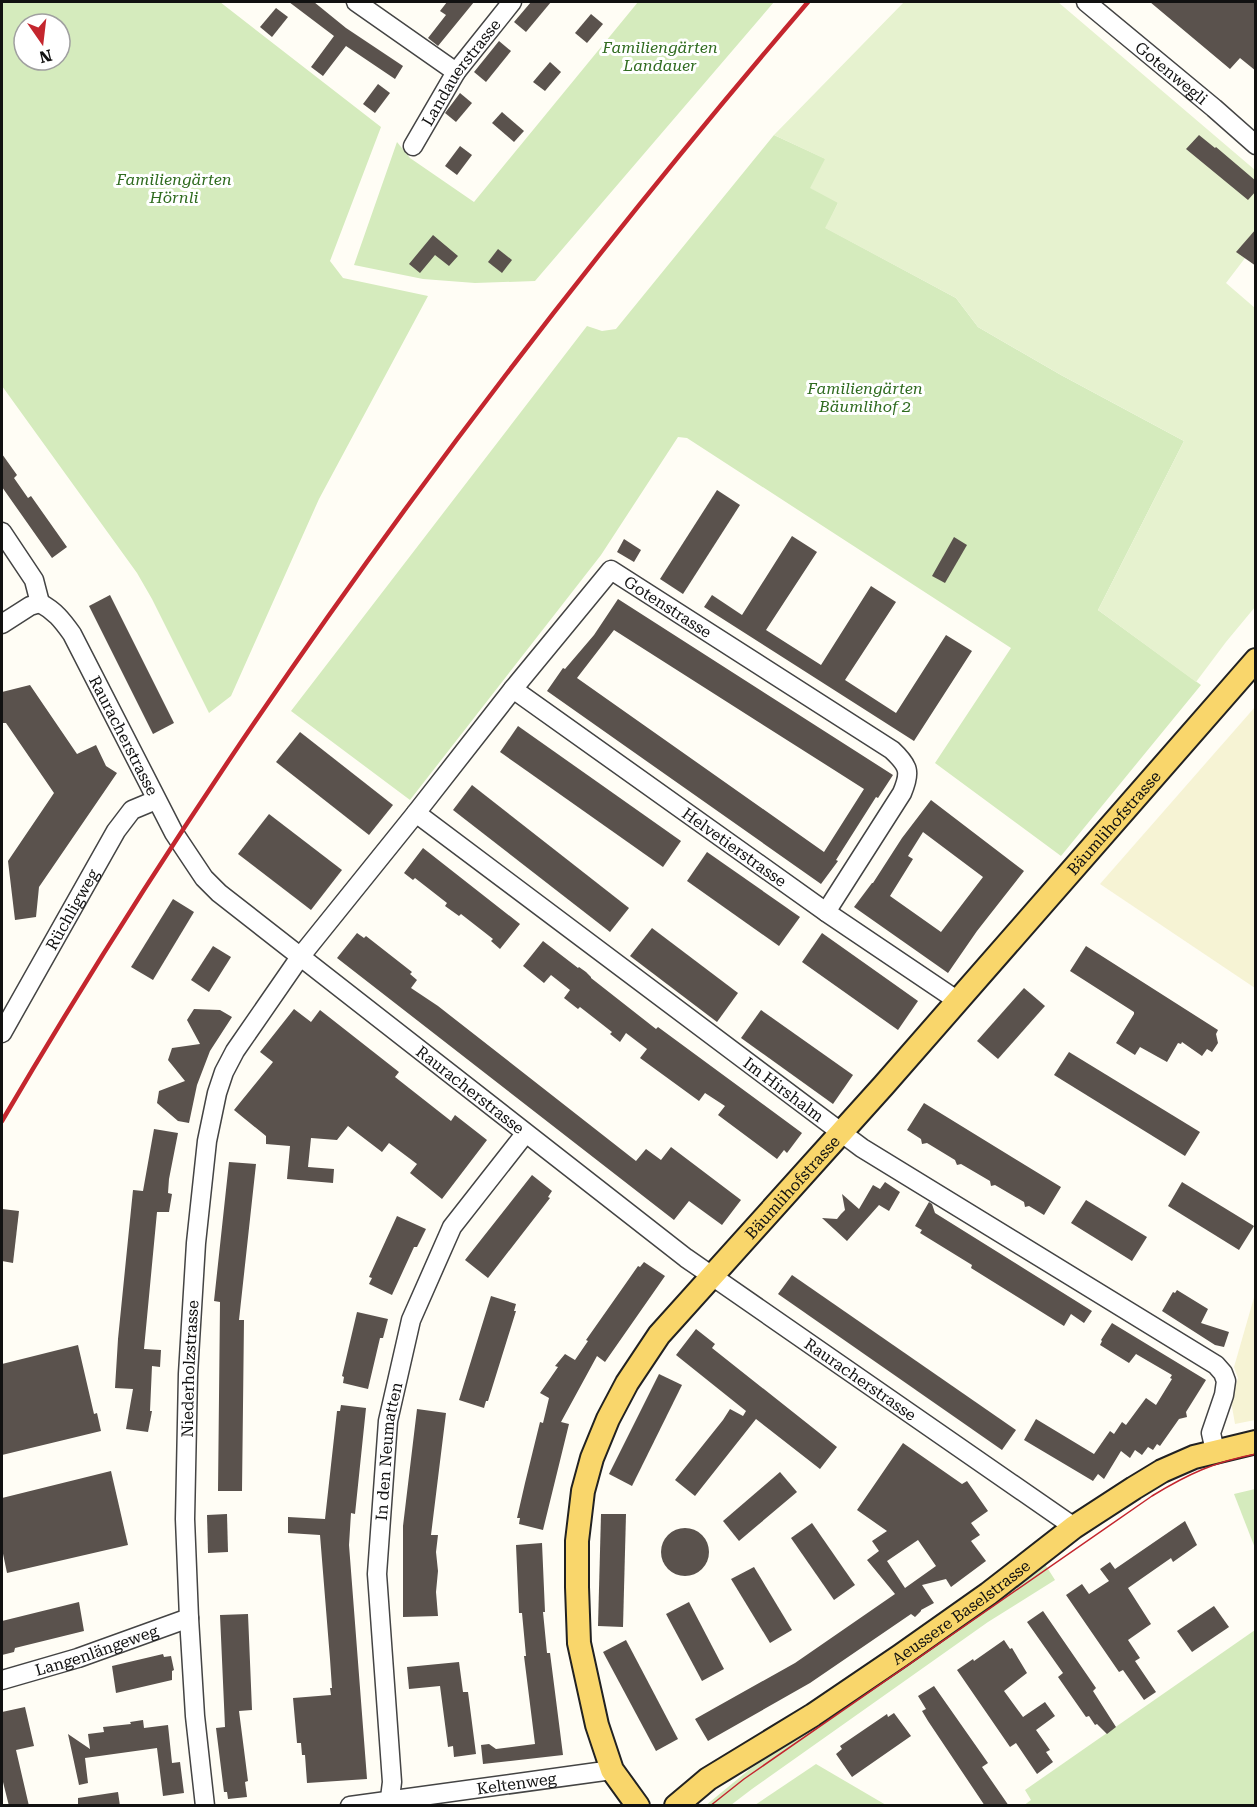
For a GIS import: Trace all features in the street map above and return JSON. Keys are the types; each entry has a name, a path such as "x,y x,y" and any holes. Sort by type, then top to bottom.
{"main road":[{"name":"Bäumlihofstrasse","path":"638,1806 612,1770 597,1725 585,1676 579,1642 576,1541 583,1491 592,1458 608,1419 627,1383 659,1335 958,1001 1256,660"},
{"name":"Aeussere Baselstrasse","path":"676,1806 708,1779 813,1715 900,1656 988,1594 1074,1527 1134,1488 1162,1471 1194,1457 1256,1442"}],"street":[{"path":"356,2 456,72"},
{"name":"Landauerstrasse","path":"413,146 456,72 512,2"},
{"name":"Gotenwegli","path":"1086,2 1256,145"},
{"path":"2,532 34,580 40,603 30,606 2,624"},
{"name":"Gotenstrasse","path":"300,957 610,570 892,750 903,760 908,770 902,793 826,912"},
{"name":"Rauracherstrasse","path":"40,603 52,609 72,634 174,833 204,878 228,900 711,1277 1074,1527"},
{"name":"Helvetierstrasse","path":"513,689 826,912 958,1001"},
{"name":"Rüchligweg","path":"2,1033 116,831 132,810 156,800"},
{"name":"Im Hirshalm","path":"416,813 862,1148 1216,1365 1226,1381 1224,1395 1211,1433 1215,1451"},
{"name":"Niederholzstrasse","path":"205,1806 195,1716 185,1519 188,1374 196,1243 207,1139 224,1072 235,1051 300,957"},
{"name":"In den Neumatten","path":"389,1803 392,1782 377,1574 388,1421 411,1320 453,1227 525,1134"},
{"name":"Langenlängeweg","path":"2,1680 78,1658 189,1618"},
{"name":"Keltenweg","path":"350,1806 389,1803 612,1770"}],"shaded area":[{"path":"1255,707 1255,988 1100,884"},
{"path":"1255,1294 1255,1420 1235,1424 1231,1401 1238,1378 1234,1367"}],"green space":[{"name":"Familiengärten Hörnli","path":"2,2 220,2 381,127 330,261 343,278 428,296 319,499 231,696 209,713 137,573 2,386"},
{"name":"Familiengärten Landauer","path":"638,2 774,2 535,281 475,283 423,279 354,265 397,142 410,158 474,202"},
{"path":"904,2 1058,2 1255,170 1255,245 1226,283 1255,308 1255,607 1196,682 1098,610 1184,441 1061,375 978,327 956,298 825,228 838,203 810,188 825,159 774,135"},
{"name":"Familiengärten Bäumlihof 2","path":"774,135 826,159 838,203 826,228 956,298 978,327 1061,375 1184,441 1098,610 1201,685 1061,856 935,763 1011,648 687,438 678,437 601,555 410,800 291,711 587,326 602,331 616,329"},
{"path":"1256,1489 1255,1548 1234,1494"},
{"path":"1043,1561 1055,1580 988,1622 731,1805 705,1806 750,1769 925,1650"},
{"path":"1255,1630 1255,1805 1023,1806 1031,1800 1025,1790"},
{"path":"816,1764 886,1805 755,1805"}],"building":[{"path":"289,2 314,2 346,28 403,66 395,79 346,46 323,76 311,67 334,36"},
{"path":"447,2 474,2 438,46 428,38 446,15 440,11"},
{"path":"531,2 551,2 526,32 514,22"},
{"path":"1150,2 1256,2 1256,71 1240,58 1230,69"},
{"path":"276,8 288,17 272,37 260,27"},
{"path":"591,14 603,24 587,43 575,33"},
{"path":"499,41 511,51 486,82 474,72"},
{"path":"550,62 561,72 545,91 533,82"},
{"path":"378,84 390,93 375,113 363,104"},
{"path":"460,93 472,103 456,122 445,113"},
{"path":"502,112 524,131 514,142 492,123"},
{"path":"1199,135 1256,181 1256,191 1248,200 1186,149"},
{"path":"460,146 472,155 457,175 445,166"},
{"path":"1256,229 1256,266 1236,252"},
{"path":"433,235 458,256 449,266 435,255 420,273 409,264"},
{"path":"498,249 512,260 502,273 488,262"},
{"path":"2,454 17,475 14,478 28,498 31,496 67,547 52,558 2,487"},
{"path":"717,490 740,505 683,594 660,579"},
{"path":"792,536 817,552 766,630 821,665 871,586 896,602 845,680 896,713 946,635 972,651 914,741 704,607 712,595 742,615"},
{"path":"954,537 967,545 945,583 932,576"},
{"path":"624,539 641,550 634,562 617,552"},
{"path":"110,595 174,723 153,734 89,606"},
{"path":"618,599 893,775 878,798 876,797 836,860 838,861 821,884 547,691 563,668 565,669 594,635","holes":["614,630 864,789 824,852 577,678"]},
{"path":"30,685 77,754 96,745 106,766 117,773 39,887 36,917 15,920 8,861 54,793 6,723 2,723 2,692"},
{"path":"518,726 681,841 663,867 500,752"},
{"path":"300,732 393,805 369,835 276,762"},
{"path":"472,785 629,908 610,932 453,810"},
{"path":"931,800 1024,871 977,931 948,973 854,907 873,883 902,838","holes":["923,832 983,877 941,932 890,896 913,859 908,856"]},
{"path":"269,814 342,870 311,910 238,854"},
{"path":"423,848 520,924 500,949 491,941 493,939 461,914 459,916 445,906 447,903 415,878 413,880 404,873"},
{"path":"707,852 800,917 779,946 687,881"},
{"path":"173,899 194,912 153,980 131,967"},
{"path":"652,928 738,993 717,1022 630,956"},
{"path":"357,933 364,938 366,936 412,972 410,974 417,980 411,988 438,1006 636,1161 646,1149 661,1160 671,1147 741,1200 722,1225 689,1201 674,1220 337,958"},
{"path":"822,933 918,1001 898,1030 802,962"},
{"path":"543,941 586,972 656,1029 658,1027 802,1133 787,1153 784,1150 777,1159 718,1115 725,1106 705,1093 699,1101 640,1058 647,1049 626,1033 620,1042 610,1034 612,1032 580,1007 578,1009 564,998 570,990 551,975 544,983 523,966"},
{"path":"213,946 231,957 209,992 191,980"},
{"path":"1086,946 1218,1030 1216,1034 1218,1043 1212,1052 1207,1049 1202,1056 1182,1042 1178,1043 1167,1062 1140,1047 1135,1055 1116,1043 1134,1012 1070,971"},
{"path":"1024,988 1045,1006 998,1059 977,1041"},
{"path":"194,1009 220,1010 232,1017 210,1051 197,1085 189,1123 178,1121 157,1103 159,1091 185,1081 168,1060 172,1048 200,1044 187,1020"},
{"path":"294,1009 311,1022 320,1010 399,1072 395,1077 451,1121 455,1115 487,1140 442,1199 410,1173 417,1164 389,1143 382,1152 348,1126 337,1140 311,1138 308,1167 334,1169 333,1183 287,1179 290,1146 266,1144 266,1136 234,1110 273,1062 260,1052"},
{"path":"761,1010 853,1075 833,1104 741,1038"},
{"path":"1069,1052 1200,1132 1185,1156 1054,1075"},
{"path":"924,1103 1061,1187 1044,1215 1029,1206 1025,1207 1024,1202 995,1185 991,1186 990,1181 961,1164 957,1165 955,1160 927,1143 922,1144 921,1139 907,1130"},
{"path":"154,1129 178,1133 169,1179 168,1193 172,1194 169,1212 157,1212 144,1349 161,1350 160,1367 152,1366 150,1411 152,1411 148,1432 126,1429 133,1389 115,1388 133,1190 143,1191"},
{"path":"229,1162 256,1164 239,1320 244,1320 242,1491 218,1491 220,1302 214,1301"},
{"path":"532,1175 552,1191 548,1197 550,1198 488,1278 465,1260"},
{"path":"885,1182 900,1192 889,1211 879,1205 847,1241 822,1218 837,1219 845,1210 842,1194 859,1209 873,1185 880,1189"},
{"path":"1182,1182 1254,1226 1239,1250 1168,1206"},
{"path":"1086,1200 1147,1237 1132,1261 1071,1223"},
{"path":"929,1202 935,1213 1092,1311 1084,1323 1071,1314 1064,1326 920,1233 922,1230 915,1226"},
{"path":"2,1209 19,1211 13,1263 2,1261"},
{"path":"397,1216 426,1229 417,1247 414,1247 392,1295 369,1284 372,1278 369,1277"},
{"path":"644,1262 665,1276 605,1362 597,1356 561,1422 569,1424 543,1530 519,1524 520,1518 517,1518 525,1483 540,1422 543,1423 549,1398 540,1393 558,1367 555,1366 565,1354 575,1360 588,1341 586,1340 638,1266 640,1267"},
{"path":"792,1275 1016,1430 1002,1450 778,1294"},
{"path":"1177,1290 1208,1309 1201,1323 1229,1332 1224,1347 1215,1345 1162,1311 1173,1292"},
{"path":"491,1296 516,1304 514,1311 516,1311 484,1408 459,1400"},
{"path":"357,1312 388,1319 383,1338 380,1338 368,1389 343,1383 344,1377 342,1376"},
{"path":"1112,1323 1206,1380 1186,1412 1187,1417 1179,1419 1160,1446 1157,1444 1153,1450 1148,1447 1142,1455 1135,1450 1130,1458 1121,1451 1104,1479 1098,1474 1093,1481 1024,1440 1036,1419 1094,1454 1110,1431 1114,1434 1122,1422 1126,1425 1146,1398 1156,1405 1172,1379 1170,1378 1172,1375 1136,1354 1129,1363 1100,1345"},
{"path":"696,1329 715,1344 712,1348 837,1447 820,1469 756,1419 695,1496 675,1480 730,1409 743,1416 746,1411 676,1355"},
{"path":"78,1345 94,1414 97,1413 101,1431 2,1455 2,1364"},
{"path":"659,1374 682,1385 632,1486 609,1474"},
{"path":"341,1405 366,1408 355,1514 351,1513 349,1545 367,1779 307,1783 305,1755 302,1755 301,1743 297,1743 293,1698 331,1695 330,1659 320,1535 288,1533 288,1517 325,1519 337,1411 340,1411"},
{"path":"417,1409 446,1413 431,1535 438,1535 436,1592 438,1616 403,1617 403,1526"},
{"path":"903,1443 962,1484 967,1481 988,1511 971,1523 980,1535 971,1541 986,1561 951,1587 946,1579 922,1585 934,1603 921,1610 915,1617 911,1614 810,1683 708,1741 695,1719 795,1663 895,1594 867,1560 879,1551 872,1541 887,1531 857,1510","holes":["918,1540 936,1566 905,1588 887,1561"]},
{"path":"111,1471 128,1545 7,1573 2,1549 2,1498"},
{"path":"780,1472 797,1492 739,1541 723,1521"},
{"path":"227,1514 228,1552 208,1553 207,1515"},
{"path":"601,1514 626,1514 623,1627 598,1626"},
{"path":"1185,1521 1197,1545 1173,1562 1171,1558 1128,1588 1151,1624 1128,1640 1140,1658 1135,1661 1156,1692 1144,1700 1123,1670 1119,1672 1066,1595 1082,1584 1089,1594 1109,1581 1100,1569 1110,1562 1115,1569"},
{"path":"812,1523 855,1585 834,1600 791,1538"},
{"path":"680,1528 690,1528 702,1535 709,1547 709,1557 702,1569 690,1576 680,1576 665,1565 661,1557 661,1547 672,1532"},
{"path":"542,1543 545,1612 543,1612 547,1653 550,1653 563,1755 483,1764 481,1745 489,1744 496,1749 535,1744 524,1656 526,1656 522,1613 519,1613 516,1545"},
{"path":"754,1567 792,1630 770,1643 731,1579"},
{"path":"79,1602 84,1631 15,1648 14,1652 2,1655 2,1621"},
{"path":"689,1602 724,1669 702,1681 666,1614"},
{"path":"1214,1606 1229,1627 1192,1652 1177,1631"},
{"path":"1043,1611 1096,1688 1093,1691 1116,1727 1107,1734 1097,1724 1095,1725 1089,1716 1086,1717 1058,1677 1063,1673 1027,1622"},
{"path":"248,1614 252,1710 239,1711 248,1781 245,1782 247,1797 228,1799 227,1792 224,1792 216,1728 225,1727 220,1615"},
{"path":"626,1640 678,1739 656,1751 603,1652"},
{"path":"1004,1640 1010,1649 1012,1648 1027,1673 1004,1691 1023,1717 1045,1702 1055,1716 1036,1730 1050,1750 1046,1752 1053,1762 1037,1774 1016,1743 1010,1747 957,1670"},
{"path":"163,1654 164,1657 171,1656 174,1670 172,1680 116,1693 112,1666"},
{"path":"459,1662 463,1692 468,1692 476,1754 454,1757 453,1746 448,1747 440,1686 409,1689 407,1667"},
{"path":"934,1686 988,1763 982,1767 1009,1806 985,1806 928,1721 922,1711 926,1709 918,1696"},
{"path":"25,1707 34,1746 16,1750 29,1806 9,1806 2,1778 2,1712"},
{"path":"894,1713 911,1736 852,1777 836,1754 842,1749 840,1746 887,1714 888,1717"},
{"path":"143,1720 144,1728 168,1725 172,1763 180,1762 184,1793 163,1796 157,1748 85,1758 88,1783 79,1785 68,1734 90,1749 88,1734 104,1732 103,1727 131,1724 130,1722"},
{"path":"118,1792 120,1806 78,1806 78,1798"}],"tram line":[{"path":"710,1806 744,1779 1152,1496 1202,1470 1256,1454"}],"railway":[{"path":"2,1121 91,973 184,828 281,684 380,544 589,268 808,2"}]}
